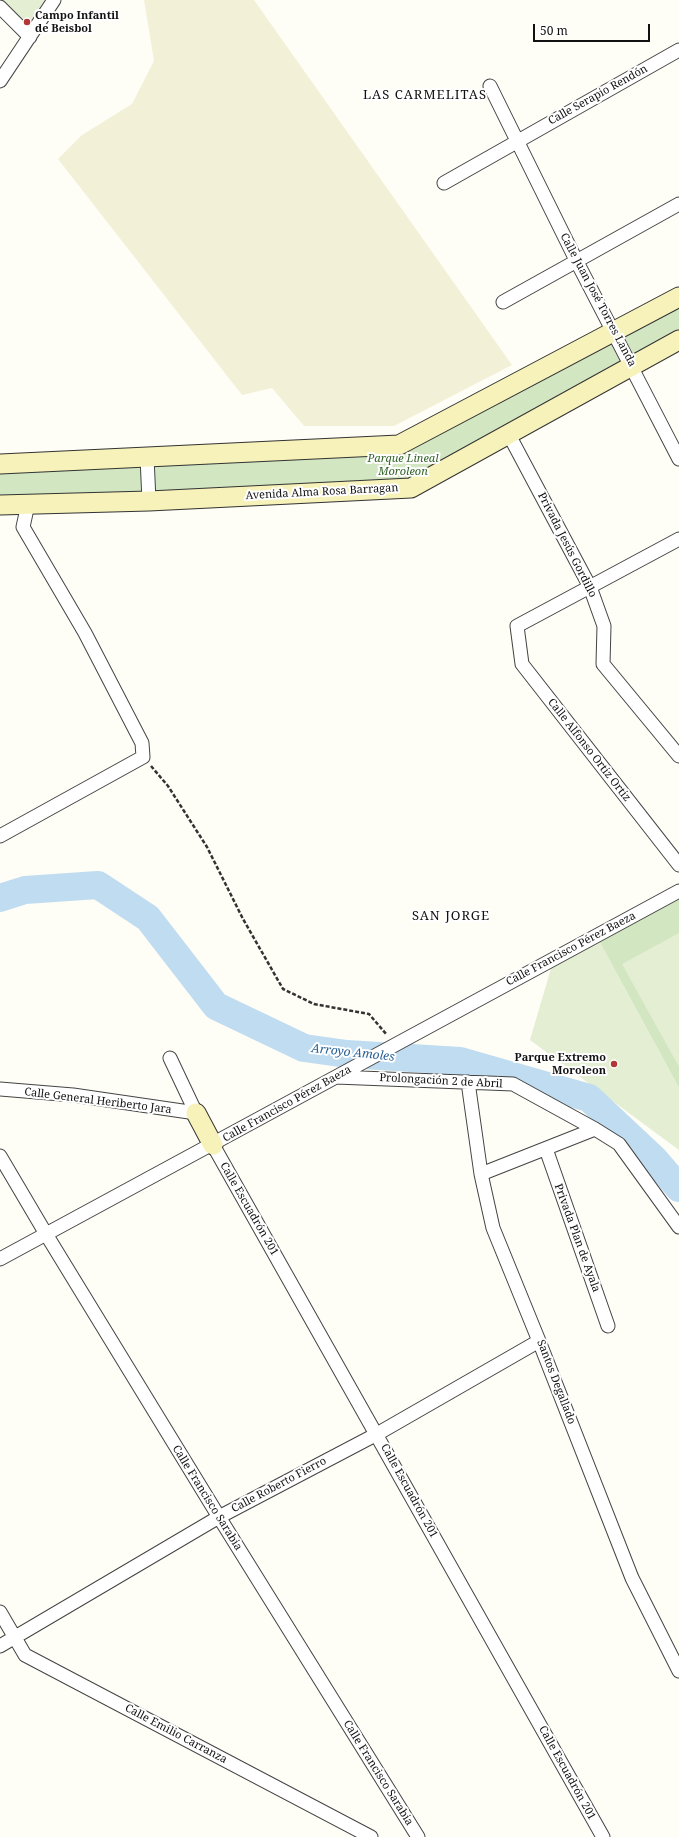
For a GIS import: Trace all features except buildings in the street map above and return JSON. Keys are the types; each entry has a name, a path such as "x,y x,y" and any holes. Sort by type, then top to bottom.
{"street":[{"path":"0,81 54,0"},
{"path":"0,7 30,37"},
{"name":"Calle Serapio Rendón","path":"444,183 679,50"},
{"name":"Calle Juan José Torres Landa","path":"490,86 577,262 615,332 679,459"},
{"path":"503,302 679,204"},
{"path":"0,464 399,445 679,297"},
{"name":"Avenida Alma Rosa Barragan","path":"0,506 149,501 411,488 508,433 679,340"},
{"name":"Privada Jesús Gordillo","path":"508,433 590,587 604,626 603,664 679,756"},
{"path":"147,457 149,501"},
{"path":"0,836 143,757 142,743 85,633 22,528 28,504"},
{"path":"590,587 679,539"},
{"name":"Calle Alfonso Ortiz Ortiz","path":"590,587 517,626 522,664 679,865"},
{"name":"Calle Francisco Pérez Baeza","path":"0,1259 213,1145 390,1047 679,891"},
{"path":"170,1058 213,1145"},
{"name":"Prolongación 2 de Abril","path":"338,1076 513,1084 595,1129 619,1144 679,1227"},
{"name":"Santos Degallado","path":"468,1082 481,1174 493,1228 632,1578 679,1672"},
{"name":"Calle General Heriberto Jara","path":"0,1089 73,1095 196,1113"},
{"path":"481,1174 546,1150 595,1129"},
{"name":"Calle Escuadrón 201","path":"213,1145 603,1837"},
{"name":"Privada Plan de Ayala","path":"546,1150 608,1326"},
{"name":"Calle Francisco Sarabia","path":"0,1156 219,1517 418,1837"},
{"name":"Calle Roberto Fierro","path":"0,1646 16,1638 219,1517 377,1434 539,1341"},
{"name":"Calle Emilio Carranza","path":"0,1612 26,1655 371,1837"}],"path":[{"path":"143,757 168,786 207,847 243,919 283,989 314,1004 370,1014 390,1047"}],"green space":[{"name":"Campo Infantil de Beisbol","path":"0,0 54,0 30,37 0,7"},
{"path":"144,0 254,0 512,365 394,426 304,426 272,388 242,395 58,159 82,135 132,104 154,61"},
{"name":"Parque Lineal Moroleon","path":"679,297 679,340 411,485 0,506 0,464 399,445"},
{"path":"679,897 679,1088 599,941"},
{"path":"679,933 679,1067 622,964"},
{"name":"Parque Extremo Moroleon","path":"599,941 679,1088 679,1150 530,1040 552,965"}],"waterway":[{"name":"Arroyo Amoles","path":"0,898 25,890 98,885 148,918 216,1006 304,1048 347,1054 460,1061 589,1098 654,1159 679,1188"}],"place":[{"name":"Campo Infantil de Beisbol","path":"27,22"},
{"name":"Parque Extremo Moroleon","path":"614,1064"}],"district":[{"name":"LAS CARMELITAS","path":"425,95"},
{"name":"SAN JORGE","path":"451,916"}]}
